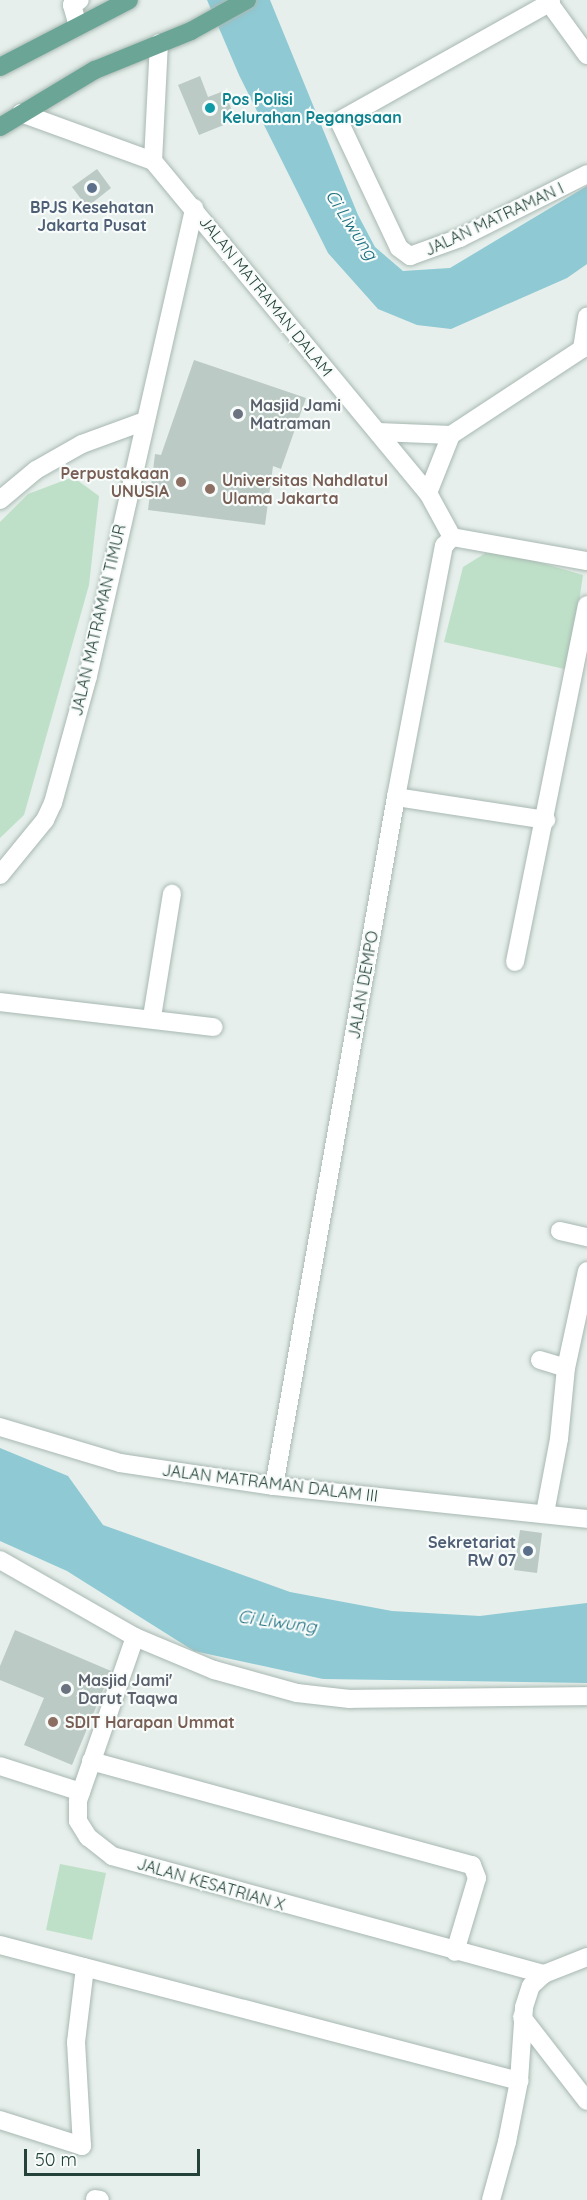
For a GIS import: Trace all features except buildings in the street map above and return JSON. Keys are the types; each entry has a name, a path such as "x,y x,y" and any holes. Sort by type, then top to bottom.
{"main road":[{"path":"0,67 129,0"},
{"path":"0,127 95,70 191,31 247,0"}],"street":[{"path":"78,26 72,6 80,0"},
{"path":"549,1 587,55"},
{"name":"JALAN MATRAMAN I","path":"549,1 339,121 399,248 410,256 460,238 587,174"},
{"path":"153,161 159,44"},
{"name":"JALAN MATRAMAN DALAM","path":"21,113 153,161 428,493"},
{"name":"JALAN MATRAMAN TIMUR","path":"0,875 45,819 53,803 88,676 142,422 194,208"},
{"path":"378,432 452,435 585,350 587,316"},
{"path":"0,500 36,470 73,449 142,422"},
{"path":"452,435 428,493 452,537 587,561"},
{"name":"JALAN DEMPO","path":"274,1486 396,797 444,546 452,537"},
{"path":"516,962 587,605"},
{"path":"396,797 546,819"},
{"path":"152,1017 172,894"},
{"path":"0,1002 152,1017 214,1027"},
{"path":"560,1231 587,1236"},
{"path":"545,1513 559,1439 566,1368 587,1271"},
{"path":"540,1360 566,1368"},
{"name":"JALAN MATRAMAN DALAM III","path":"0,1427 84,1456 274,1486 587,1519"},
{"path":"0,1560 135,1637 214,1670 297,1693 350,1699 587,1696"},
{"name":"JALAN KESATRIAN X","path":"135,1637 81,1792 78,1821 88,1837 112,1856 455,1952 544,1974"},
{"path":"91,1761 472,1865 477,1878 455,1952"},
{"path":"0,1766 81,1792"},
{"path":"0,1946 519,2081"},
{"path":"491,2200 519,2081 522,2018 531,1986 544,1974 587,1957"},
{"path":"0,2120 82,2146 76,2033 85,1968"},
{"path":"522,2018 587,2101"}],"green space":[{"path":"73,477 99,496 89,585 24,815 0,838 0,522 28,494"},
{"path":"492,549 583,575 569,670 444,642 463,567"},
{"path":"60,1864 106,1873 92,1940 46,1930"}],"water":[{"name":"Ci Liwung","path":"207,0 270,0 358,215 375,247 403,271 450,268 587,186 587,264 567,278 451,329 417,325 378,309 328,253 239,75"},
{"name":"Ci Liwung","path":"0,1448 68,1476 103,1525 290,1592 392,1611 480,1616 587,1603 587,1683 323,1679 194,1651 67,1571 0,1541"}],"place":[{"name":"Pos Polisi Kelurahan Pegangsaan","path":"210,108"},
{"name":"BPJS Kesehatan Jakarta Pusat","path":"92,188"},
{"name":"Masjid Jami Matraman","path":"238,414"},
{"name":"Perpustakaan UNUSIA","path":"181,482"},
{"name":"Universitas Nahdlatul Ulama Jakarta","path":"210,489"},
{"name":"Sekretariat RW 07","path":"528,1551"},
{"name":"Masjid Jami' Darut Taqwa","path":"66,1689"},
{"name":"SDIT Harapan Ummat","path":"53,1722"}]}
